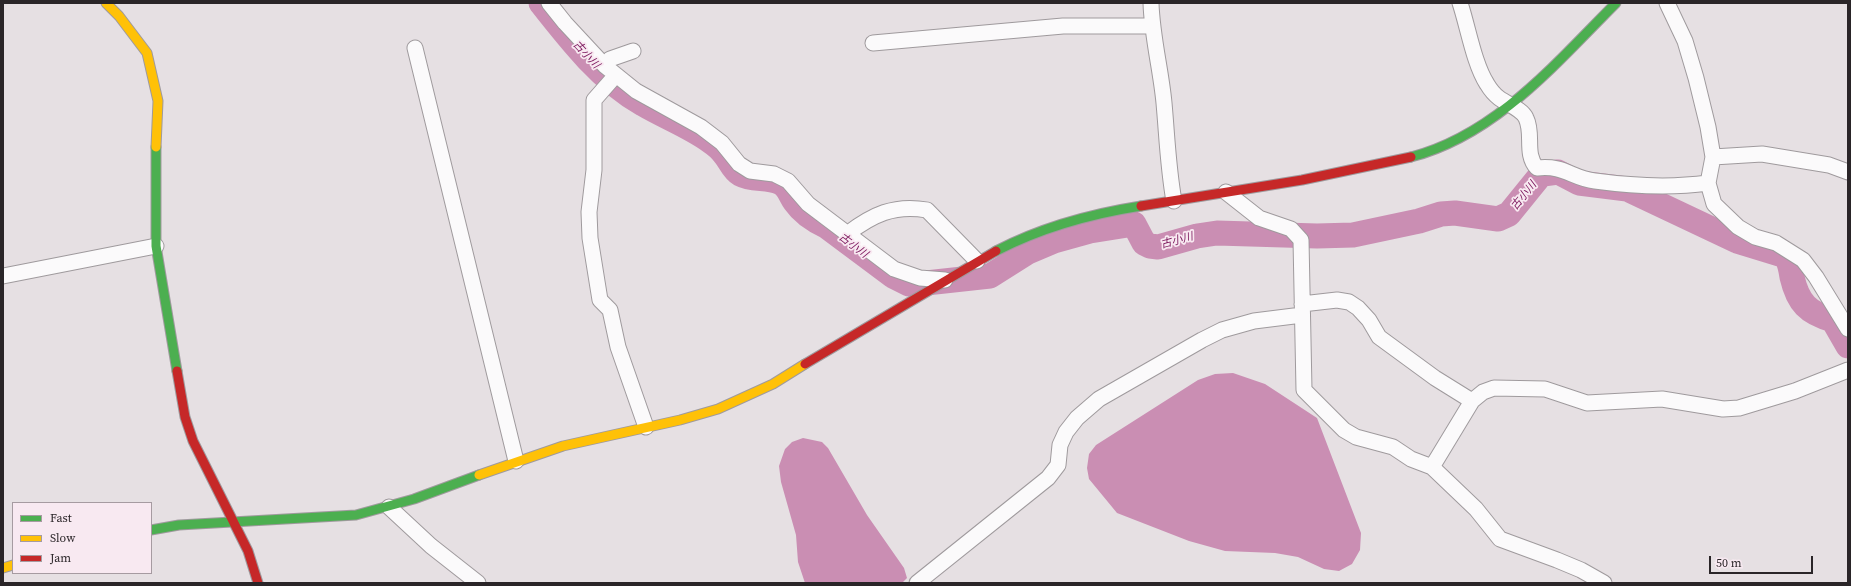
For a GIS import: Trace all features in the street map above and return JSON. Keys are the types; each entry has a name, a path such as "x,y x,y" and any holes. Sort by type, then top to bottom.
{"street":[{"path":"106,3 119,16 147,53 158,101 156,127 156,246 185,417 193,441 232,522 248,551 258,583"},
{"path":"549,3 564,23 610,70 636,91 701,127 722,143 739,164 750,170 774,174 788,181 808,204 894,269 920,278 945,280"},
{"path":"1151,3 1152,26 1164,102 1170,179 1174,201"},
{"path":"1460,3 1481,72 1487,85 1498,98 1509,104 1526,117 1530,156 1532,163 1537,168 1560,168 1576,176 1596,181 1662,186 1708,184"},
{"path":"152,530 179,525 356,515 414,499 516,461 602,436 680,420 718,409 773,384 1011,242 1066,221 1108,212 1302,180 1406,159 1450,143 1483,125 1509,104 1616,3"},
{"path":"1667,3 1685,41 1696,78 1713,157 1708,184 1714,204 1738,227 1755,237 1776,243 1803,260 1816,277 1848,329"},
{"path":"873,43 1063,26 1152,26"},
{"path":"415,48 516,461"},
{"path":"633,51 610,59 610,70 594,100 594,170 589,212 590,238 600,300 610,310 618,347 646,427"},
{"path":"1713,157 1762,154 1828,165 1848,172"},
{"path":"1226,192 1259,218 1291,229 1301,240 1304,390 1344,430 1356,438 1393,447 1411,459 1432,467 1460,493 1500,539 1581,570 1604,583"},
{"path":"847,234 867,219 881,214 904,208 927,210 978,261"},
{"path":"3,276 156,246"},
{"path":"917,583 1048,478 1058,465 1060,445 1066,432 1076,418 1099,400 1202,340 1222,330 1337,300 1349,302 1358,308 1369,320 1379,337 1435,378 1472,401"},
{"path":"1432,467 1472,401 1482,392 1494,388 1509,387 1545,389 1587,403 1662,400 1723,409 1739,408 1795,391 1848,370"},
{"path":"389,507 431,546 478,583"}],"shaded area":[{"path":"1233,373 1265,384 1317,418 1361,533 1360,550 1352,564 1339,571 1324,569 1298,557 1275,553 1225,551 1189,541 1117,513 1089,479 1087,468 1089,454 1096,445 1198,380 1215,374"},
{"path":"803,438 822,442 828,448 867,515 904,568 907,578 903,582 805,583 798,562 796,535 781,482 779,466 785,449 792,442"}],"waterway":[{"name":"古小川","path":"541,3 563,31 600,72 628,95 651,109 694,131 718,147 727,157 733,168 740,174 776,181 784,185 798,206 809,216 826,226 893,276 909,284 990,276 1028,252 1054,241 1090,231 1134,224 1144,243 1150,246 1158,247 1197,236 1217,233 1317,236 1353,235 1419,221 1441,214 1455,213 1498,219 1509,214 1539,177 1543,174 1558,172 1579,183 1627,189 1737,241 1786,256 1797,294 1805,306 1817,314 1833,320 1848,346"}],"traffic: fast":[{"path":"1411,157 1442,147 1470,132 1497,114 1523,94 1547,72 1616,3"},
{"path":"156,147 156,246 177,371"},
{"path":"996,251 1031,235 1067,222 1141,206"},
{"path":"152,530 179,525 356,515 414,499 479,475"}],"traffic: slow":[{"path":"106,3 119,16 147,53 158,101 156,147"},
{"path":"479,475 563,446 680,420 718,409 773,384 805,364"},
{"path":"3,568 12,565"}],"traffic: jam":[{"path":"1141,206 1302,180 1411,157"},
{"path":"805,364 996,251"},
{"path":"177,371 185,417 193,441 248,551 258,583"}]}
